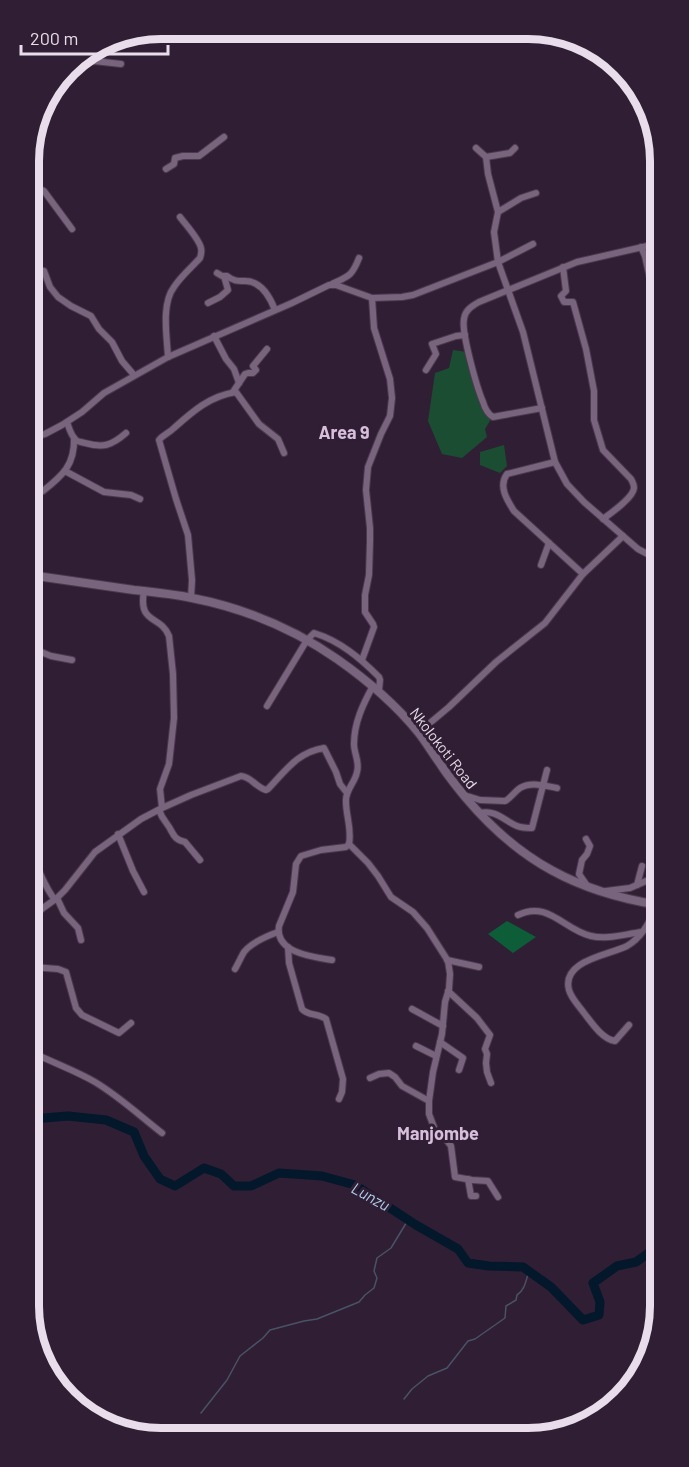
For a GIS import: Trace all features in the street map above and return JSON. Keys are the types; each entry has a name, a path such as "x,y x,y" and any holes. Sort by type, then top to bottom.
{"main road":[{"name":"Nkolokoti Road","path":"39,576 191,598 261,619 307,640 335,657 376,688 418,733 441,767 480,813 531,859 588,888 650,903"}],"street":[{"path":"91,61 121,64"},
{"path":"166,169 174,164 175,158 199,156 224,137"},
{"path":"476,148 486,157 498,212 494,232 498,262 526,342 555,462 567,484 603,519 638,549 650,555"},
{"path":"486,157 510,153 515,148"},
{"path":"39,189 44,191 72,229"},
{"path":"498,212 521,198 537,193"},
{"path":"168,357 166,322 169,294 200,258 201,252 197,240 180,217"},
{"path":"329,285 336,285 372,298 413,295 498,262 533,244"},
{"path":"542,408 493,417 489,414 482,402 465,335 463,324 467,310 479,302 563,267 590,258 650,245"},
{"path":"641,247 650,278"},
{"path":"39,436 82,412 104,393 168,357 349,277 359,258"},
{"path":"563,267 566,291 561,296 564,302 573,302 586,349 594,391 594,420 600,445 631,479 634,489 630,497 603,519"},
{"path":"40,269 45,271 50,287 58,297 92,316 99,329 112,342 122,361 134,375"},
{"path":"208,303 220,297 229,288 221,274 239,282 247,280 263,289 269,295 275,310"},
{"path":"362,660 374,627 365,612 370,541 366,490 368,466 390,416 392,398 390,379 374,328 372,298"},
{"path":"426,370 436,354 432,344 465,335"},
{"path":"214,336 225,359 234,369 239,383"},
{"path":"191,598 192,580 188,535 159,440 189,414 212,400 233,392 245,374 256,370 253,366 267,349"},
{"path":"233,392 238,393 259,424 278,439 284,453"},
{"path":"43,491 63,475 72,459 74,438 67,422"},
{"path":"74,438 77,441 104,446 120,439 126,433"},
{"path":"555,462 507,474 503,487 514,511 583,574"},
{"path":"65,471 104,492 131,495 140,499"},
{"path":"418,733 496,662 545,623 583,574 623,536"},
{"path":"541,565 549,543"},
{"path":"144,591 143,610 167,631 169,636 173,674 174,718 169,764 160,789 160,809 172,834 185,842 200,860"},
{"path":"267,706 312,634 316,633 346,648 379,677 376,688 358,717 354,743 358,770 345,799 350,832 349,844"},
{"path":"39,651 72,660"},
{"path":"39,911 56,899 95,852 118,834 141,819 191,795 241,776 249,778 257,786 266,790 296,759 312,750 324,748 340,784 347,793"},
{"path":"480,813 486,812 500,816 520,827 532,828 548,770"},
{"path":"464,795 480,800 506,801 519,789 532,784 557,788"},
{"path":"118,834 144,892"},
{"path":"586,839 590,846 582,860 579,874 588,888"},
{"path":"332,960 296,952 288,947 278,932 293,892 296,864 301,856 321,850 346,847 349,844"},
{"path":"349,844 368,862 391,897 413,912 427,928 447,960 450,974 429,1101 429,1114 435,1130 451,1146 455,1177 488,1181 498,1197"},
{"path":"637,885 642,866"},
{"path":"39,872 46,887 64,913 78,928 81,940"},
{"path":"599,892 630,888 646,881 650,883"},
{"path":"518,915 529,910 538,911 559,919 583,934 601,938 642,932"},
{"path":"629,1025 615,1041 611,1041 594,1026 572,996 568,986 571,974 580,964 627,946 642,932 650,918"},
{"path":"235,969 249,948 278,932"},
{"path":"288,947 289,963 302,1009 326,1019 343,1079 339,1099"},
{"path":"447,960 479,967"},
{"path":"39,968 66,972 76,1008 82,1015 119,1033 131,1023"},
{"path":"448,991 477,1018 490,1035 485,1048 487,1072 491,1083"},
{"path":"412,1009 443,1026"},
{"path":"440,1041 463,1058 459,1070"},
{"path":"416,1046 436,1056"},
{"path":"39,1056 95,1082 132,1107 144,1120 162,1133"},
{"path":"370,1078 389,1073 402,1086 429,1101"},
{"path":"468,1179 471,1196 476,1196"}],"green space":[{"path":"453,350 467,352 491,419 485,429 487,437 462,458 442,454 428,421 435,373 449,368"},
{"path":"504,445 507,466 500,473 480,465 480,452"},
{"path":"507,921 536,937 513,953 488,934"}],"waterway":[{"name":"Lunzu","path":"39,1118 68,1116 106,1120 134,1132 144,1156 160,1179 175,1186 204,1168 221,1174 234,1186 251,1186 279,1173 322,1176 355,1185 458,1249 468,1263 523,1267 551,1287 583,1320 599,1315 600,1302 593,1283 617,1266 636,1262 650,1252"},
{"path":"201,1413 227,1380 240,1356 270,1330 317,1319 359,1302 374,1288 377,1278 374,1271 377,1258 391,1248 408,1220"},
{"path":"404,1399 428,1376 447,1368 468,1341 475,1339 505,1318 506,1306 516,1300 517,1295 524,1288 529,1271"}],"district":[{"name":"Area 9","path":"344,432"},
{"name":"Manjombe","path":"438,1133"}]}
